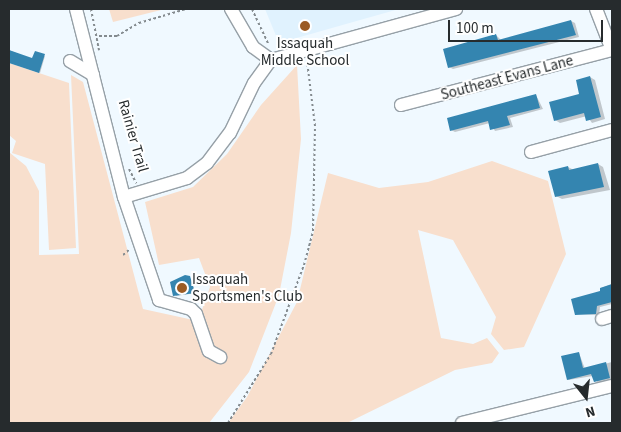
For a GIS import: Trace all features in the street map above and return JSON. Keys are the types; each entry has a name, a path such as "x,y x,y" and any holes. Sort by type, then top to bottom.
{"street":[{"path":"76,9 124,197 159,300 190,309 196,314 208,351 220,357"},
{"path":"231,9 253,47 271,60"},
{"path":"124,197 187,178 207,163 230,133 254,83 271,60 423,13 456,9"},
{"path":"596,9 612,50"},
{"name":"Southeast Evans Lane","path":"401,105 612,50"},
{"path":"70,61 92,75"},
{"path":"531,152 612,130"},
{"path":"462,423 612,386"}],"path":[{"path":"91,9 98,37 99,52"},
{"path":"84,39 117,36 140,23 186,9"},
{"path":"252,9 269,46"},
{"path":"228,423 271,354 304,265 313,231 315,126 308,63"},
{"name":"Rainier Trail","path":"129,168 136,184 140,184"}],"shaded area":[{"path":"109,9 165,9 113,22"},
{"name":"Issaquah Middle School","path":"265,9 399,9 279,43"},
{"path":"9,63 69,83 76,248 49,250 45,164 12,153 16,141 9,135"},
{"path":"297,65 301,139 291,233 279,295 249,372 209,423 9,423 9,152 26,166 39,191 39,255 79,254 71,75 83,82 143,309 198,321 210,287 199,258 159,265 145,202 193,187 227,154 261,105"},
{"path":"492,161 548,181 566,254 524,347 504,350 491,334 496,317 453,240 418,230 441,338 473,344 487,338 499,353 492,363 455,370 347,423 228,423 247,397 297,302 328,173 379,188 428,182"}],"building":[{"path":"571,20 576,35 448,68 443,49 496,34 498,40"},
{"path":"9,50 32,58 35,51 45,54 39,73 9,63"},
{"path":"590,76 601,117 586,121 584,113 554,121 549,102 579,94 576,80"},
{"path":"536,94 540,108 507,116 510,125 490,130 488,121 450,131 447,118"},
{"path":"598,163 604,187 555,197 548,171 568,166 569,170"},
{"name":"Issaquah Sportsmen's Club","path":"185,275 190,276 195,293 173,296 170,282"},
{"path":"612,284 612,302 597,306 596,314 575,315 571,299 600,291 600,288"},
{"path":"579,352 583,368 606,362 610,378 594,382 591,374 567,380 561,356"}],"place":[{"name":"Issaquah Middle School","path":"305,26"},
{"name":"Issaquah Sportsmen's Club","path":"182,288"}]}
